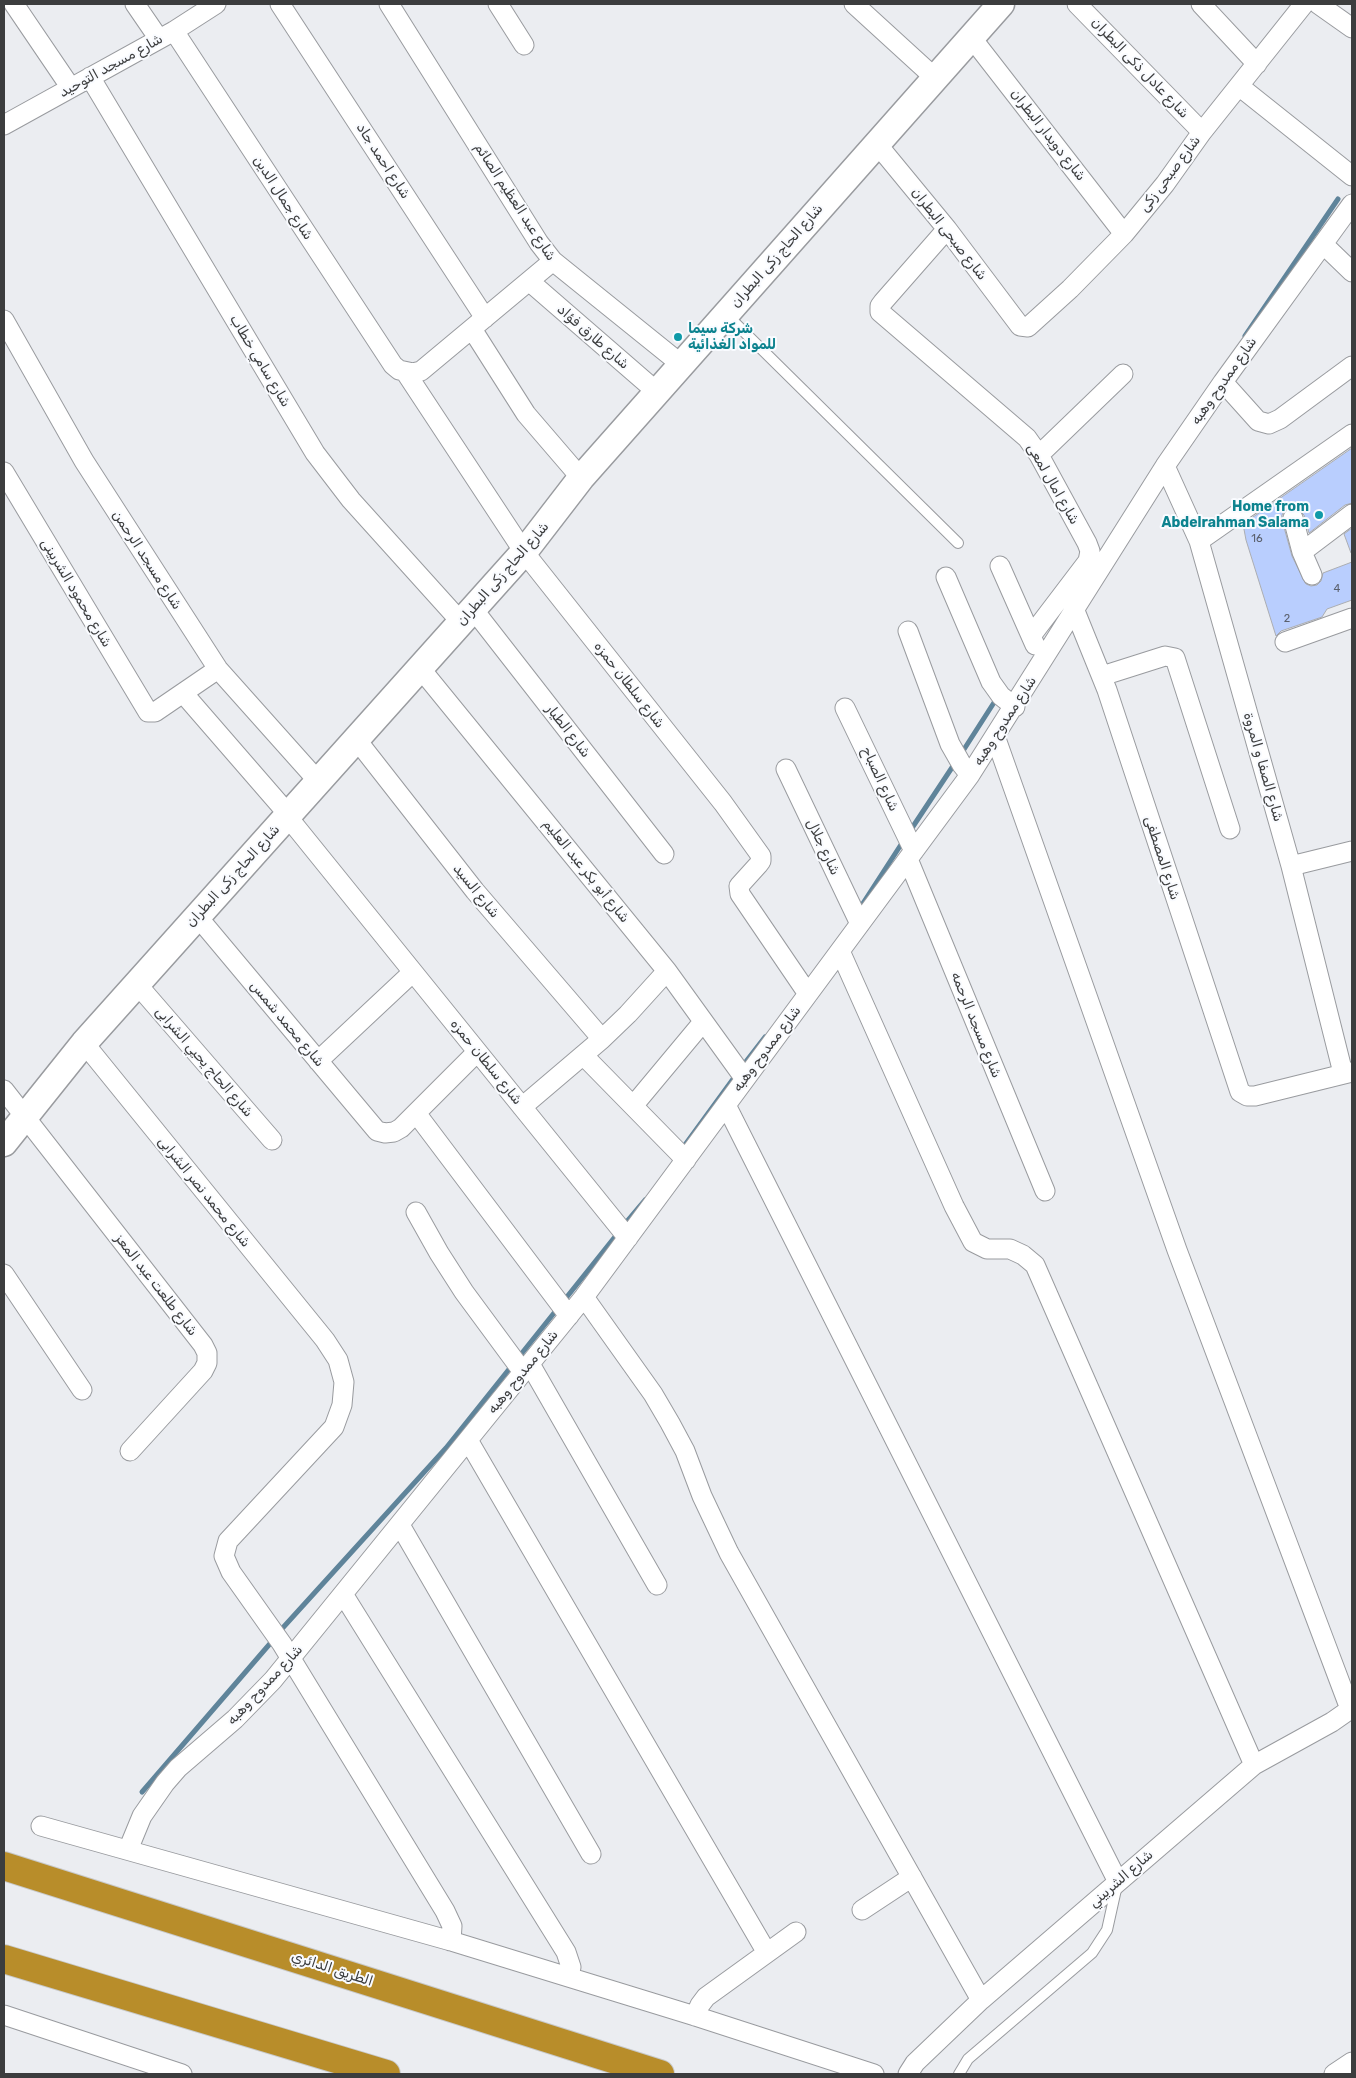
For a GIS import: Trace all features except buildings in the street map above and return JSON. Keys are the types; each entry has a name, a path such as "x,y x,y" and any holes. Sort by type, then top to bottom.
{"highway":[{"name":"الطريق الدائري","path":"15,1869 660,2074"},
{"path":"4,1960 386,2074"}],"street":[{"path":"14,4 71,88"},
{"name":"شارع جمال الدين","path":"135,4 166,35 399,369"},
{"name":"شارع مسجد التوحيد","path":"4,125 166,35 216,4"},
{"name":"شارع احمد جاد","path":"280,4 478,323 526,414 581,478"},
{"name":"شارع عبد العظيم الصائم","path":"389,4 539,243 553,261 682,365"},
{"path":"498,4 524,44"},
{"path":"854,4 935,78"},
{"name":"شارع الحاج زكى البطران","path":"4,1143 84,1043 136,983 524,552 581,478 1000,4"},
{"name":"شارع عادل ذكى البطران","path":"1077,4 1202,132"},
{"path":"1201,4 1257,64"},
{"name":"شارع صبحى زكى","path":"1020,326 1028,327 1098,262 1124,234 1304,4"},
{"path":"1318,4 1352,28"},
{"name":"شارع دويدار البطران","path":"971,37 1124,234"},
{"name":"شارع سامي خطاب","path":"90,77 315,453 351,500 467,615"},
{"path":"1239,86 1352,176"},
{"name":"شارع صبحى البطران","path":"877,144 946,229 1020,326"},
{"name":"شارع ممدوح وهبه","path":"128,1850 142,1816 164,1783 178,1768 235,1719 287,1651 343,1594 468,1440 520,1364 563,1308 584,1298 622,1231 681,1155 726,1105 741,1074 808,994 840,951 855,916 910,851 966,770 995,736 1165,466 1223,382 1352,206"},
{"name":"شارع امال لمعى","path":"946,229 883,302 880,306 880,312 1027,438 1039,455 1090,552 1085,564 1031,636"},
{"path":"1323,244 1352,272"},
{"path":"399,369 421,371 553,261"},
{"name":"شارع طارق فؤاد","path":"529,282 657,392"},
{"name":"شارع مسجد الرحمن","path":"4,320 84,462 218,669 318,781"},
{"path":"1223,382 1258,421 1269,424 1280,419 1352,366"},
{"name":"شارع سلطان حمزه","path":"399,369 524,552 723,803 761,856 761,861 758,865 741,882 739,886 740,894 808,994"},
{"path":"1039,455 1124,374"},
{"path":"1199,541 1352,434"},
{"name":"شارع الصفا و المروة","path":"1165,466 1199,541 1292,866 1347,1073"},
{"name":"شارع محمود الشربينى","path":"4,472 146,709 151,713 155,712 183,693"},
{"path":"1302,552 1352,514"},
{"path":"1293,518 1302,552 1312,575"},
{"path":"1000,566 1042,662"},
{"path":"946,577 991,682 1001,696 1015,707"},
{"name":"شارع المصطفى","path":"1075,611 1102,676 1236,1085 1240,1092 1247,1096 1255,1096 1347,1073"},
{"name":"شارع الطيار","path":"467,615 664,854"},
{"path":"1285,642 1352,618"},
{"path":"908,631 950,744 966,770"},
{"path":"1102,676 1165,656 1175,658 1230,829"},
{"name":"شارع أبو بكر عبد العليم","path":"420,668 667,971 741,1074"},
{"path":"183,693 218,669"},
{"name":"شارع سلطان حمزه","path":"183,693 288,815 622,1231"},
{"name":"شارع الصباح","path":"845,708 900,822 910,851"},
{"path":"995,736 1177,1250 1351,1709"},
{"name":"شارع السيد","path":"356,740 475,891 602,1039"},
{"name":"شارع جلال","path":"786,769 855,916"},
{"name":"شارع مسجد الرحمه","path":"910,851 1045,1191"},
{"path":"1292,866 1352,851"},
{"name":"شارع محمد شمس","path":"197,916 377,1131 385,1134 394,1132 401,1128 416,1113"},
{"path":"840,951 954,1206 973,1242 987,1249 1010,1249 1023,1255 1035,1265 1254,1764"},
{"path":"522,1107 602,1039 628,1014 667,971"},
{"path":"318,1061 413,972"},
{"name":"شارع الحاج يحيي الشرابى","path":"136,983 272,1140"},
{"path":"633,1106 704,1022"},
{"name":"شارع محمد نصر الشرابى","path":"84,1043 325,1340 338,1360 344,1382 342,1405 334,1426 228,1541 225,1548 224,1556 231,1572 287,1651"},
{"path":"477,1052 416,1113 563,1308"},
{"path":"583,1055 681,1155"},
{"path":"4,1090 25,1117"},
{"path":"726,1105 1118,1882"},
{"name":"شارع طلعت عبد المعز","path":"25,1117 203,1344 207,1353 207,1362 203,1371 130,1451"},
{"path":"416,1212 464,1292 520,1364 658,1585"},
{"path":"4,1274 82,1390"},
{"path":"584,1298 653,1394 670,1423 685,1451 702,1496 729,1553 981,2000"},
{"path":"468,1440 767,1953"},
{"path":"400,1525 591,1854"},
{"path":"343,1594 566,1952 571,1967 569,1977"},
{"path":"287,1651 449,1918 452,1926 451,1941"},
{"name":"شارع الشربيني","path":"908,2074 915,2064 981,2000 1254,1764 1332,1722 1351,1709"},
{"path":"41,1826 451,1941 695,2016 874,2074"},
{"path":"862,1910 912,1877"},
{"path":"695,2016 700,2004 706,1997 796,1932"},
{"path":"4,2015 182,2074"},
{"path":"1334,2074 1352,2062"}],"lane":[{"path":"726,314 958,543"},
{"path":"959,2074 968,2059 1092,1953 1107,1930 1118,1882"}],"waterway":[{"path":"1245,336 1338,199"},
{"path":"961,754 995,701"},
{"path":"910,831 955,763"},
{"path":"858,911 904,840"},
{"path":"741,1068 765,1037"},
{"path":"682,1149 736,1075"},
{"path":"623,1226 645,1200"},
{"path":"279,1632 446,1448 618,1233"},
{"path":"142,1792 274,1639"}],"place":[{"name":"شركة سيما للمواد الغذائية","path":"678,337"},
{"name":"Home from Abdelrahman Salama","path":"1319,515"}]}
